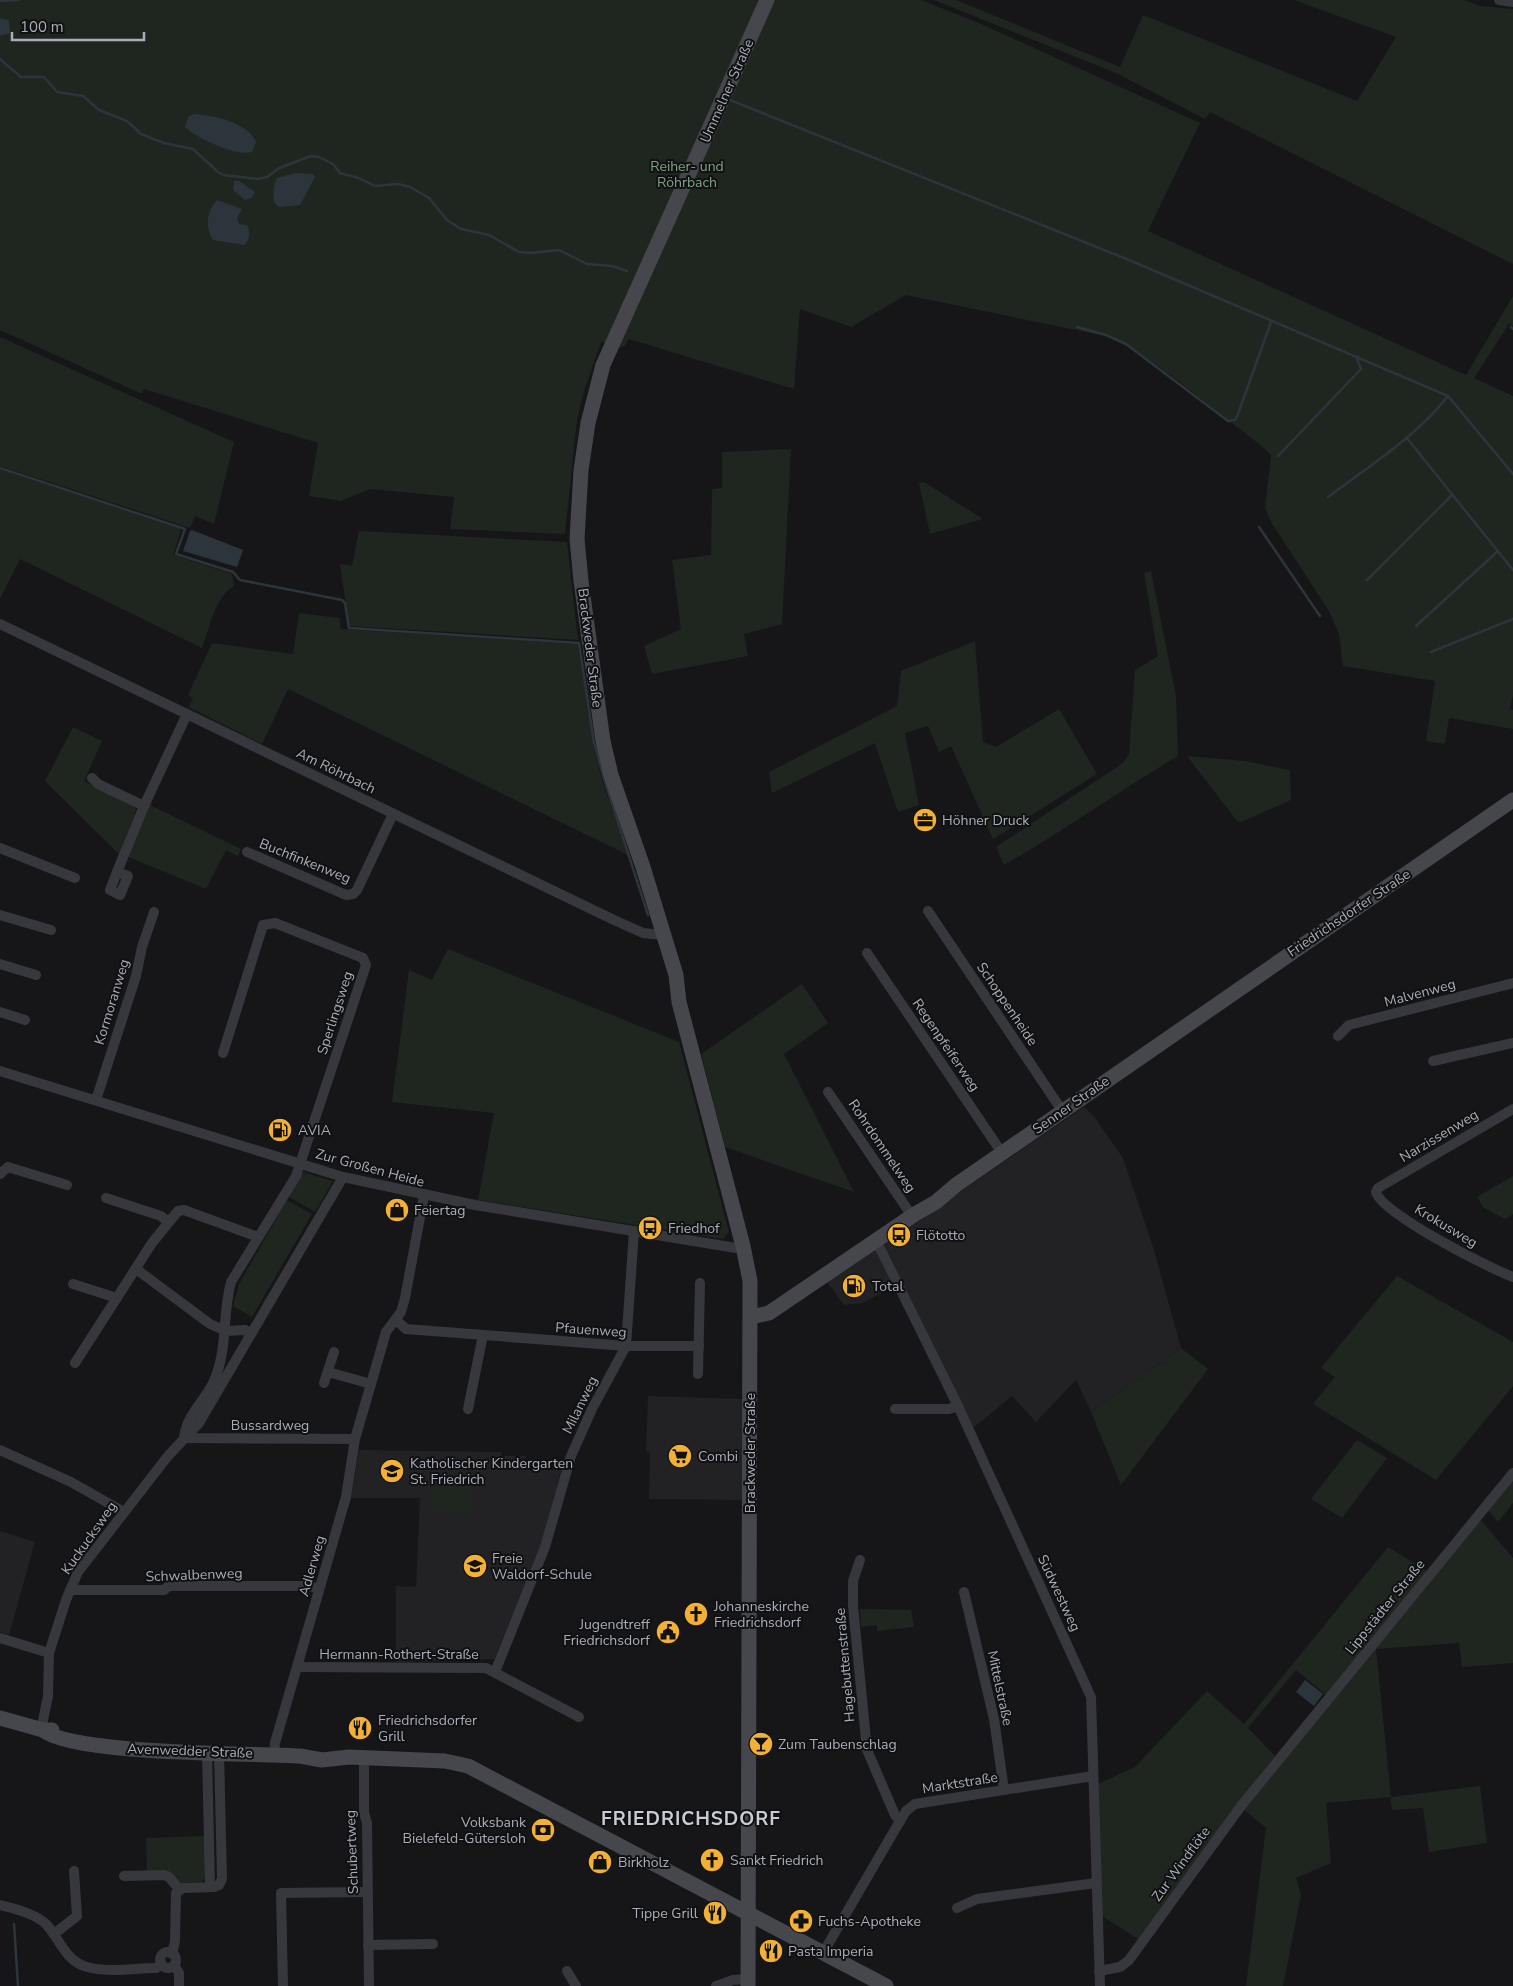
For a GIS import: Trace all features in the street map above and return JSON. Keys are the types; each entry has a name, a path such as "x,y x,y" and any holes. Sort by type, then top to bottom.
{"main road":[{"name":"Ummelner Straße","path":"611,346 767,0"},
{"name":"Brackweder Straße","path":"611,346 595,391 581,470 577,539 602,741 611,775 643,868 664,940 668,974 679,1002 743,1246 750,1281 748,1982"},
{"name":"Friedrichsdorfer Straße","path":"1185,1026 1513,800"},
{"name":"Senner Straße","path":"751,1317 769,1313 876,1240 936,1202 956,1185 1185,1026"},
{"name":"Avenwedder Straße","path":"0,1718 42,1730 52,1730 73,1736 81,1742 112,1748 274,1754 322,1760 356,1757 445,1761 468,1766 886,1986"}],"street":[{"path":"1499,0 1513,2"},
{"name":"Am Röhrbach","path":"0,624 643,934 664,940"},
{"path":"117,872 144,806 187,714"},
{"path":"92,778 98,784 144,806"},
{"name":"Buchfinkenweg","path":"247,852 346,895 353,894 393,814"},
{"path":"0,848 75,878"},
{"name":"Schoppenheide","path":"928,911 1062,1112"},
{"name":"Kormoranweg","path":"96,1100 136,976 142,948 154,912"},
{"path":"0,915 51,930"},
{"name":"Sperlingsweg","path":"223,1054 263,925 275,923 363,958 366,965 300,1163"},
{"name":"Regenpfeiferweg","path":"867,953 1002,1153"},
{"path":"0,964 36,975"},
{"name":"Malvenweg","path":"1338,1036 1349,1025 1513,983"},
{"path":"0,1012 25,1020"},
{"path":"1433,1061 1513,1043"},
{"name":"Zur Großen Heide","path":"0,1070 343,1177 424,1196 736,1248 743,1246"},
{"name":"Rohrdommelweg","path":"828,1092 914,1215"},
{"name":"Narzissenweg","path":"1378,1188 1513,1108"},
{"name":"Kuckucksweg","path":"184,1438 186,1422 206,1395 218,1371 226,1331 228,1293 231,1282 296,1176 300,1163"},
{"path":"0,1174 8,1167 67,1185"},
{"name":"Kuckucksweg","path":"42,1730 48,1696 49,1653 70,1590 85,1562 198,1422 343,1177"},
{"name":"Krokusweg","path":"1378,1188 1377,1196 1382,1201 1422,1230 1460,1253 1513,1277"},
{"name":"Adlerweg","path":"274,1754 275,1743 346,1498 355,1439 386,1332 396,1320 405,1298 424,1196"},
{"path":"106,1198 161,1216 168,1222"},
{"path":"75,1364 168,1222 178,1211 184,1210 258,1237"},
{"name":"Milanweg","path":"495,1672 545,1547 571,1456 592,1409 626,1346 634,1232"},
{"name":"Südwestweg","path":"876,1240 958,1406 1088,1687 1092,1704 1100,1986"},
{"path":"136,1270 210,1324 226,1331 245,1330 251,1333"},
{"path":"698,1374 700,1283"},
{"path":"73,1284 117,1298"},
{"name":"Pfauenweg","path":"396,1320 406,1329 626,1346 698,1346"},
{"path":"468,1409 482,1335"},
{"path":"324,1383 334,1352"},
{"path":"328,1372 371,1384"},
{"path":"895,1409 949,1409 958,1406"},
{"name":"Bussardweg","path":"184,1438 355,1439"},
{"path":"0,1450 71,1482 124,1512"},
{"name":"Lippstädter Straße","path":"1279,1760 1513,1473"},
{"name":"Hagebuttenstraße","path":"860,1560 853,1581 867,1750 895,1815 900,1821"},
{"name":"Schwalbenweg","path":"70,1590 164,1590 169,1586 310,1586 319,1589"},
{"name":"Mittelstraße","path":"964,1592 994,1719 1004,1790"},
{"path":"0,1638 49,1653"},
{"name":"Hermann-Rothert-Straße","path":"298,1667 486,1668 578,1717"},
{"path":"179,1889 219,1885 222,1879 213,1752"},
{"name":"Schubertweg","path":"356,1757 367,1823 369,1986"},
{"name":"Zur Windflöte","path":"1099,1971 1120,1967 1129,1960 1241,1806 1279,1760"},
{"name":"Marktstraße","path":"823,1953 906,1811 915,1804 1093,1776"},
{"path":"54,1934 77,1916 74,1871"},
{"path":"124,1876 164,1875 169,1877 179,1889"},
{"path":"957,1908 977,1899 1096,1883"},
{"path":"172,1954 175,1942 175,1897 179,1889"},
{"path":"283,1986 282,1893 367,1892"},
{"path":"0,1905 33,1915 45,1923 68,1956 86,1967 97,1969 156,1968 162,1964"},
{"path":"368,1945 433,1944"},
{"path":"168,1952 176,1960 174,1965 168,1968 162,1964 161,1959 168,1952"},
{"path":"174,1965 179,1973 179,1986"},
{"path":"567,1971 576,1986"},
{"path":"716,1986 733,1980 748,1982"}],"shaded area":[{"path":"0,18 9,20 10,33 0,36"},
{"path":"194,114 220,118 245,129 256,142 252,152 237,152 217,146 190,131 185,127 189,116"},
{"path":"296,173 313,174 315,177 300,205 279,207 274,202 273,193 277,178"},
{"path":"234,181 239,181 255,192 252,198 245,200 233,190"},
{"path":"217,200 242,209 237,218 239,224 247,225 249,231 249,238 244,245 213,240 210,235 209,214"},
{"path":"192,530 243,550 237,567 183,551"},
{"path":"1084,1107 1093,1115 1123,1158 1154,1250 1181,1348 1091,1412 1076,1380 1036,1422 1012,1396 973,1428 884,1244"},
{"path":"873,1249 877,1250 897,1285 863,1303 844,1305 826,1281"},
{"path":"648,1396 744,1399 743,1500 649,1499 650,1452 646,1451"},
{"name":"Freie Waldorf-Schule","path":"359,1450 501,1452 501,1456 526,1456 524,1469 561,1470 541,1545 494,1659 396,1662 396,1586 416,1587 420,1498 351,1498"},
{"path":"0,1531 35,1542 9,1635 0,1632"},
{"path":"1305,1680 1323,1694 1314,1706 1296,1692"}],"green space":[{"name":"Reiher- und Röhrbach","path":"0,0 921,0 979,23 1200,123 1148,231 1466,375 1513,296 1513,326 1509,324 1474,378 1513,396 1513,695 1510,709 1513,710 1513,729 1449,718 1445,744 1426,741 1435,681 1343,666 1339,634 1329,611 1271,522 1265,508 1271,455 1166,372 1137,352 1105,336 906,295 851,327 800,309 794,389 629,339 625,346 620,348 601,342 585,388 577,419 565,534 450,529 454,497 370,489 341,501 309,496 318,443 144,389 142,394 0,330"},
{"path":"934,0 956,0 1120,67 1143,15 1357,101 1396,37 1294,0 1464,0 1480,6 1513,9 1513,264 1210,112 1205,119 1116,73"},
{"path":"0,337 234,442 214,524 195,516 190,528 0,466"},
{"path":"791,449 782,624 744,634 748,656 652,674 644,646 681,629 672,560 711,555 712,489 722,488 722,452"},
{"path":"0,469 181,529 173,555 232,574 234,586 227,591 217,605 202,648 20,559 0,599"},
{"path":"924,482 983,519 930,534 919,483"},
{"path":"359,531 567,542 578,640 349,626 340,564 352,566"},
{"path":"1151,571 1176,696 1178,756 1004,865 996,847 1123,763 1129,754 1135,670 1158,656 1144,573"},
{"path":"299,613 339,618 341,629 578,644 594,749 603,783 628,855 288,689 262,744 189,707 193,698 188,695 212,643 293,654"},
{"path":"975,641 983,742 996,747 1059,709 1097,774 993,839 951,746 939,752 928,726 905,733 919,805 898,812 875,743 772,793 769,772 897,706 901,671"},
{"path":"73,727 102,741 84,781 134,807 136,810 119,854 45,781"},
{"path":"1187,756 1245,761 1290,770 1291,800 1241,822 1237,821"},
{"path":"150,801 152,806 241,849 238,856 226,850 206,889 126,856"},
{"path":"448,949 679,1042 729,1232 723,1239 478,1200 494,1113 392,1102 409,970 432,980"},
{"path":"802,984 828,1023 784,1054 854,1192 725,1147 701,1054"},
{"path":"303,1172 333,1181 315,1212 289,1197"},
{"path":"1513,1176 1513,1214 1505,1219 1484,1208 1477,1197"},
{"path":"287,1200 312,1214 252,1317 233,1306 239,1284"},
{"path":"1397,1276 1513,1342 1513,1386 1436,1480 1313,1404 1335,1377 1321,1368"},
{"path":"1181,1348 1208,1369 1121,1485 1091,1412"},
{"path":"1357,1440 1387,1458 1342,1518 1311,1499"},
{"path":"1513,1480 1513,1503 1498,1522 1488,1510"},
{"path":"432,1483 472,1484 471,1513 432,1512"},
{"path":"1480,1519 1513,1558 1513,1663 1462,1667 1459,1643 1376,1649 1391,1797 1480,1786 1487,1843 1429,1852 1423,1808 1392,1810 1390,1797 1326,1803 1331,1863 1296,1878 1301,1895 1283,1986 1246,1986 1266,1828 1244,1810"},
{"path":"1388,1547 1427,1571 1326,1695 1296,1670 1248,1728 1275,1756 1236,1805 1138,1939 1102,1916 1098,1784 1135,1767 1207,1691 1244,1724"},
{"path":"860,1609 911,1610 914,1627 877,1631 877,1625 861,1627"},
{"path":"205,1836 207,1876 201,1882 178,1883 147,1873 146,1838"}],"waterway":[{"path":"0,1 19,0"},
{"path":"0,59 21,77 44,77 57,92 83,96 99,110 127,121 141,134 164,143 193,149 218,172 224,175 258,179 267,177 279,168 311,156 319,157 333,164 340,173 359,178 375,186 398,184 410,187 429,198 447,220 461,229 489,235 519,252 531,253 559,250 587,264 612,266 627,271"},
{"path":"730,100 1129,260 1448,396 1513,474"},
{"path":"1077,327 1106,335 1126,344 1228,421 1235,420 1238,414 1271,322"},
{"path":"1278,456 1361,369 1357,359"},
{"path":"1328,497 1407,438 1422,425 1448,396"},
{"path":"1406,437 1513,570"},
{"path":"0,468 185,529 176,554 233,572 240,580 342,600 345,603 349,628 579,643 594,743 648,915"},
{"path":"1367,580 1452,495"},
{"path":"1259,527 1320,616"},
{"path":"1416,626 1498,551"},
{"path":"1431,652 1513,619"},
{"path":"14,1924 18,1986"}],"place":[{"name":"Höhner Druck","path":"925,820"},
{"name":"AVIA","path":"280,1130"},
{"name":"Feiertag","path":"397,1210"},
{"name":"Friedhof","path":"650,1228"},
{"name":"Flötotto","path":"899,1235"},
{"name":"Total","path":"854,1286"},
{"name":"Combi","path":"680,1456"},
{"name":"Katholischer Kindergarten St. Friedrich","path":"392,1471"},
{"name":"Freie Waldorf-Schule","path":"475,1566"},
{"name":"Johanneskirche Friedrichsdorf","path":"696,1614"},
{"name":"Jugendtreff Friedrichsdorf","path":"668,1632"},
{"name":"Friedrichsdorfer Grill","path":"360,1728"},
{"name":"Zum Taubenschlag","path":"761,1744"},
{"name":"Volksbank Bielefeld-Gütersloh","path":"543,1830"},
{"name":"Sankt Friedrich","path":"712,1860"},
{"name":"Birkholz","path":"600,1862"},
{"name":"Tippe Grill","path":"715,1913"},
{"name":"Fuchs-Apotheke","path":"801,1921"},
{"name":"Pasta Imperia","path":"771,1951"}],"district":[{"name":"FRIEDRICHSDORF","path":"691,1819"}]}
